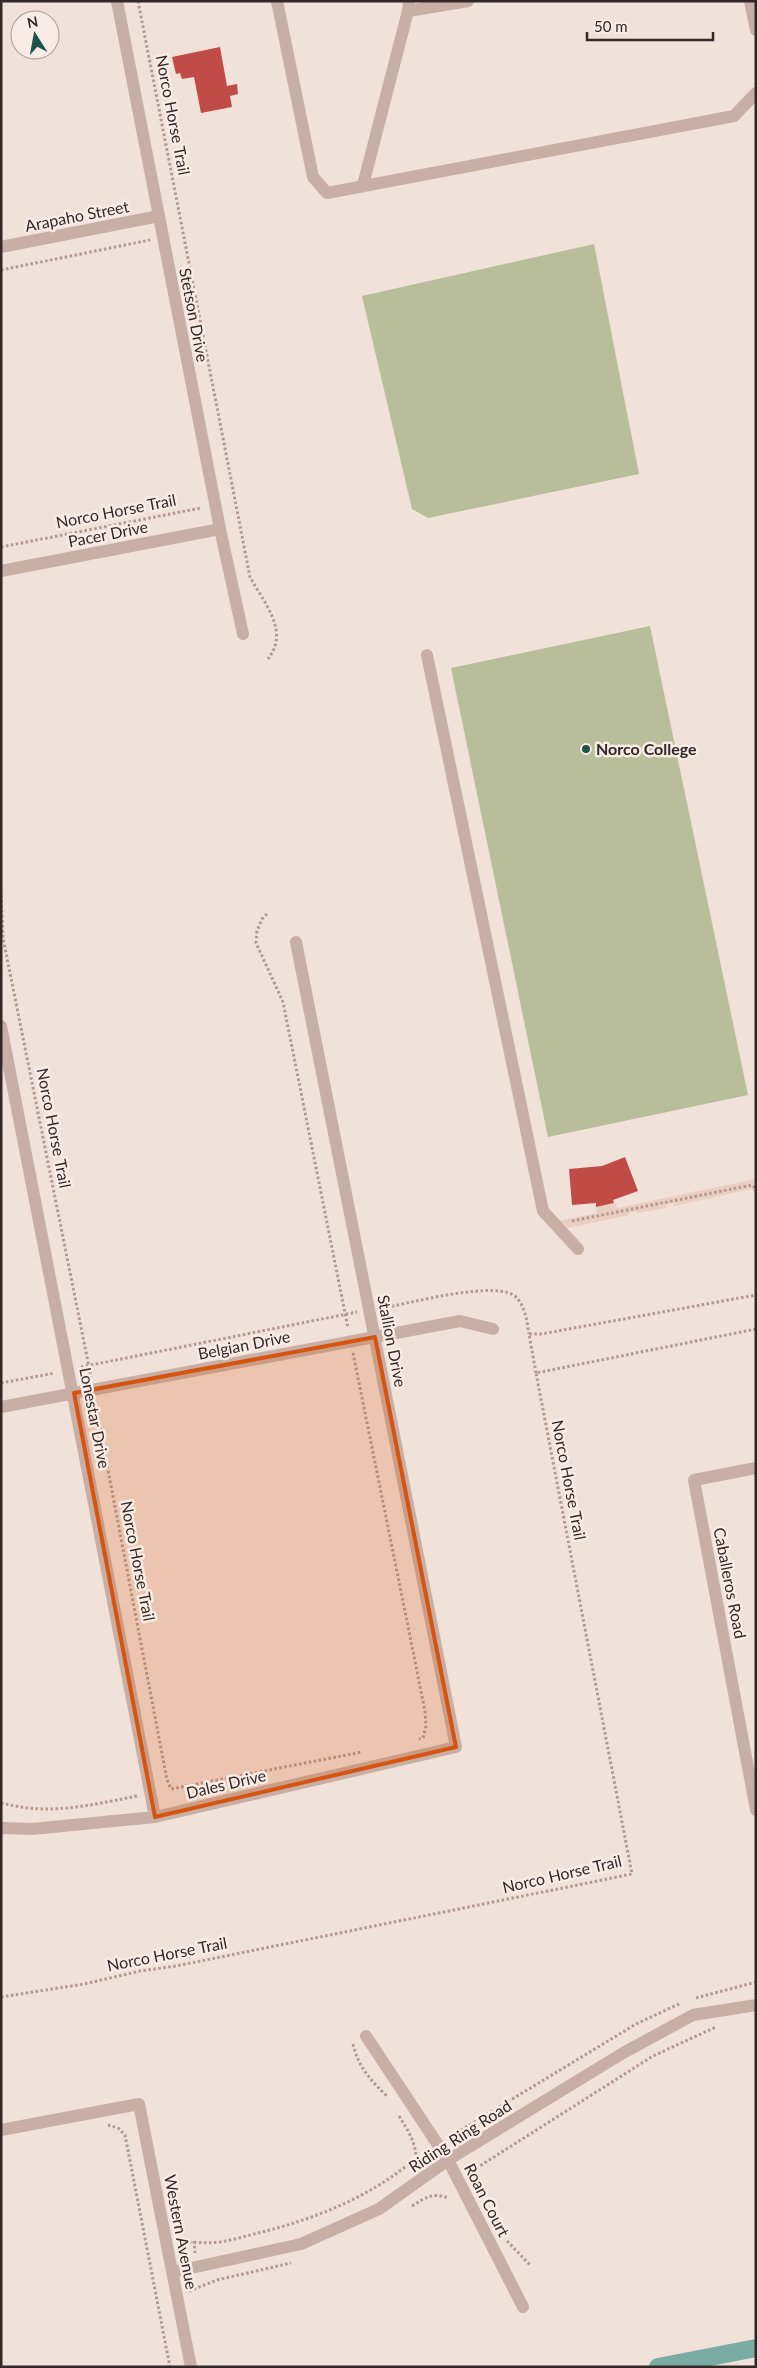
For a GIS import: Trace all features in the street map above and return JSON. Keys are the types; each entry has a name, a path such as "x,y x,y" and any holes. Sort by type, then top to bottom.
{"street":[{"name":"Stetson Drive","path":"116,1 220,529 244,634"},
{"path":"277,1 313,177 327,193 734,116 756,93"},
{"path":"363,185 408,6 468,1"},
{"path":"750,1 756,30"},
{"name":"Arapaho Street","path":"1,247 158,216"},
{"name":"Pacer Drive","path":"1,571 220,529"},
{"path":"427,655 543,1211 578,1249"},
{"name":"Stallion Drive","path":"296,942 456,1747"},
{"name":"Lonestar Drive","path":"1,1026 74,1393 155,1817"},
{"name":"Belgian Drive","path":"1,1407 460,1321 493,1330"},
{"name":"Caballeros Road","path":"756,1468 694,1480 756,1810"},
{"name":"Dales Drive","path":"1,1828 32,1829 155,1817 456,1747"},
{"name":"Riding Ring Road","path":"172,2272 301,2244 380,2209 448,2160 623,2053 693,2015 756,2005"},
{"name":"Roan Court","path":"366,2036 448,2160 523,2307"},
{"name":"Western Avenue","path":"1,2130 139,2104 191,2367"}],"path":[{"name":"Norco Horse Trail","path":"138,1 250,577 274,617 277,631 277,644 268,659"},
{"path":"1,270 184,234"},
{"name":"Norco Horse Trail","path":"1,546 236,502"},
{"name":"Norco Horse Trail","path":"1,895 3,938 89,1365 167,1780 171,1789"},
{"path":"267,914 262,919 257,931 256,943 283,1002 425,1711 426,1726 423,1738 411,1742"},
{"path":"555,1225 752,1185 756,1190"},
{"name":"Norco Horse Trail","path":"1,1383 370,1309 458,1294 490,1290 502,1291 516,1297 523,1307 527,1318 528,1334 632,1874 176,1966 140,1971 84,1984 1,1997"},
{"path":"528,1334 541,1334 756,1295"},
{"path":"536,1373 756,1329"},
{"path":"1,1803 28,1808 87,1806 363,1752"},
{"path":"474,2185 472,2176 475,2169 481,2165 653,2056 698,2035 724,2026"},
{"path":"352,2041 359,2063 366,2074 390,2099"},
{"path":"147,2249 194,2240 200,2243 221,2242 295,2223 348,2202 416,2158 416,2150 412,2138 399,2114"},
{"path":"102,2125 118,2128 124,2135 170,2367"},
{"path":"503,2237 531,2266"}],"highlighted area":[{"path":"375,1337 456,1747 155,1817 74,1393"}],"green space":[{"path":"594,244 639,474 428,518 412,509 362,296"},
{"path":"650,626 748,1095 548,1137 451,668"}],"shaded area":[{"path":"756,1179 756,1194 751,1189 674,1206 674,1203 666,1205 666,1208 637,1213 636,1211 629,1213 629,1215 568,1228 560,1221 597,1213 596,1207 616,1203 617,1208"}],"building":[{"path":"220,47 227,86 237,84 238,94 230,96 232,107 201,113 194,77 182,79 180,73 176,74 172,57"},
{"path":"625,1157 638,1191 613,1200 614,1203 596,1207 596,1203 572,1205 569,1169 602,1166"}],"waterway":[{"path":"658,2367 756,2348"}],"place":[{"name":"Norco College","path":"586,749"}]}
